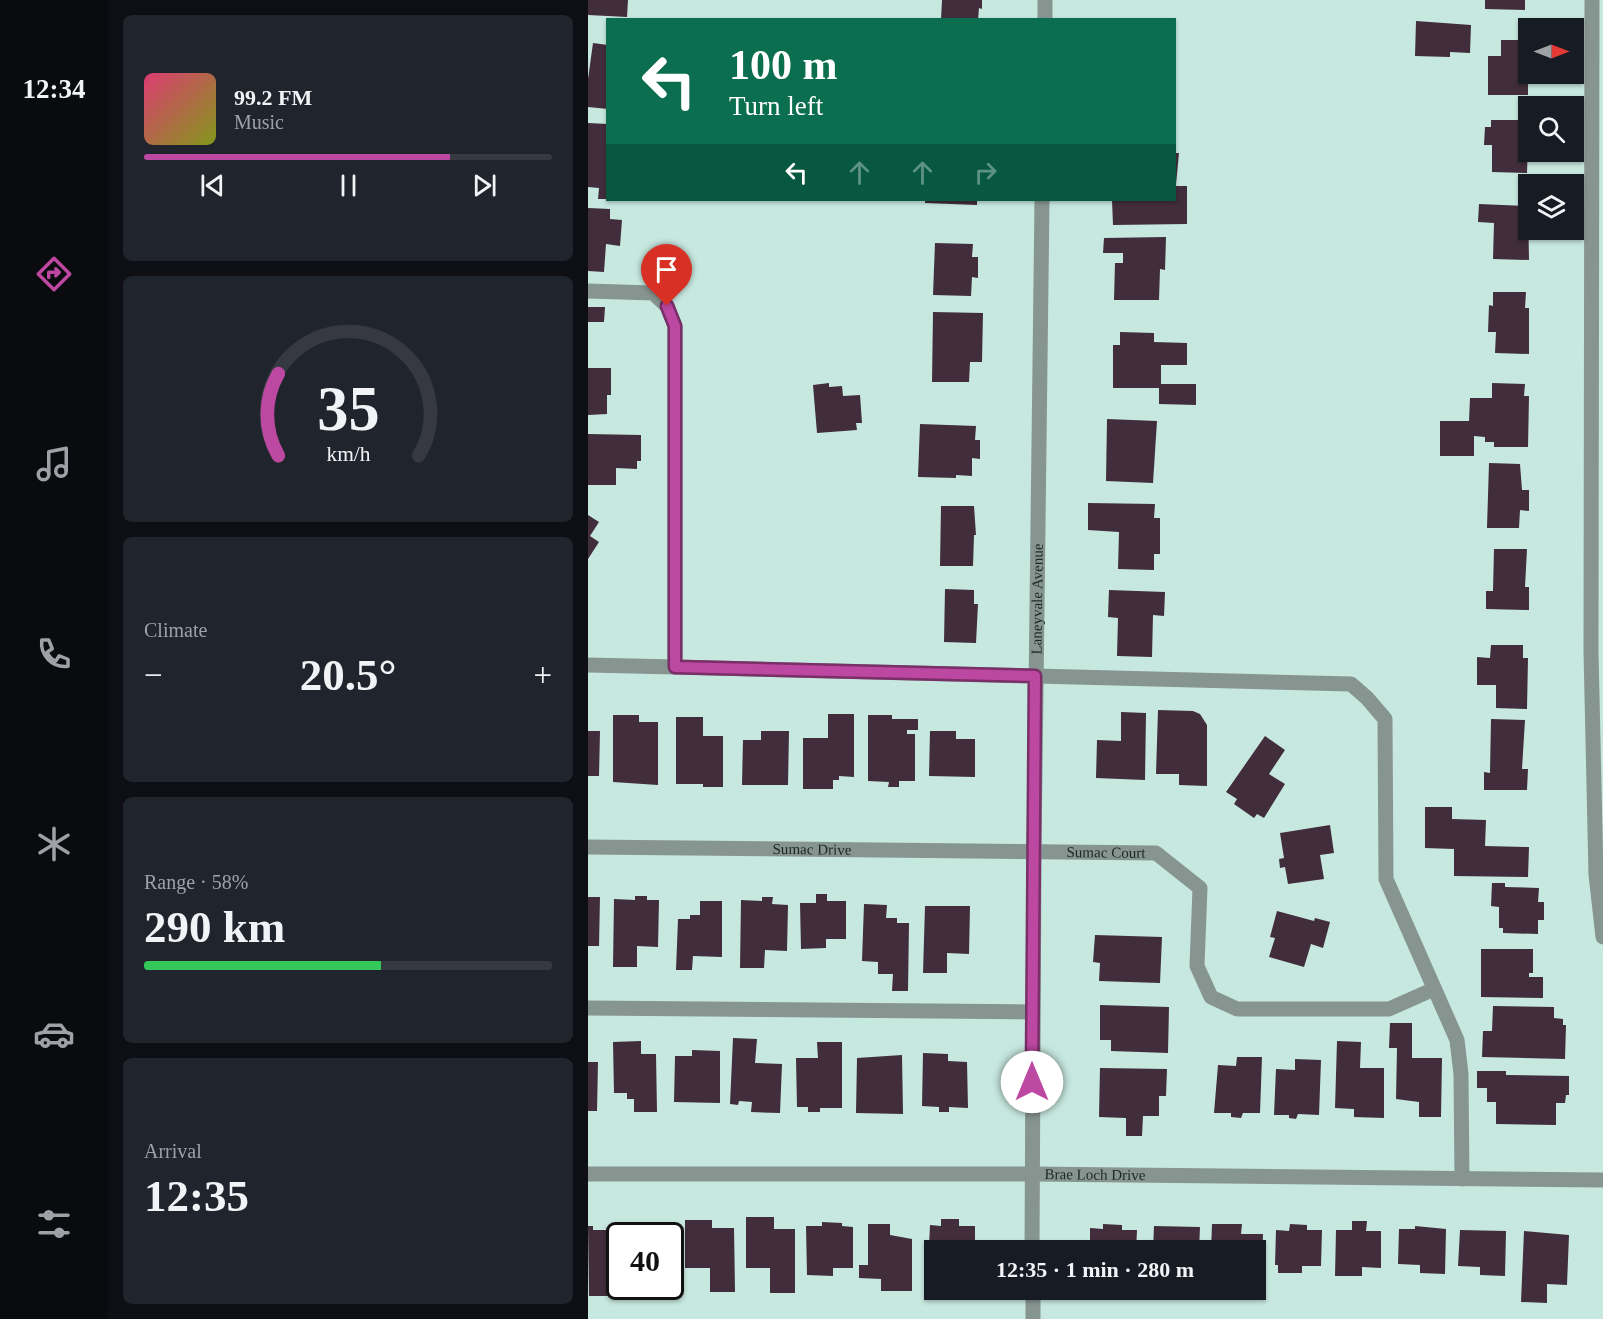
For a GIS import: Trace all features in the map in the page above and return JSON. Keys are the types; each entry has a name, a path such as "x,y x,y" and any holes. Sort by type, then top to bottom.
{"street":[{"path":"1045,0 1045,18"},
{"path":"1592,0 1590,651 1596,875 1601,896 1603,937"},
{"name":"Laneyvale Avenue","path":"1032,1240 1032,1012 1041,201"},
{"path":"588,291 653,293 667,306 675,326 675,667"},
{"path":"588,665 1350,684 1367,698 1384,719 1386,879 1456,1040 1461,1074 1462,1179"},
{"name":"Sumac Drive","path":"588,847 1034,851"},
{"name":"Sumac Court","path":"1034,851 1156,853 1200,888 1197,966 1211,997 1237,1009 1389,1009 1434,989"},
{"path":"588,1008 1032,1012"},
{"name":"Brae Loch Drive","path":"588,1174 1032,1174 1603,1180"},
{"path":"1033,1300 1033,1319"}],"building":[{"path":"588,0 628,0 627,17 588,15"},
{"path":"942,0 982,0 982,9 979,8 978,18 941,18"},
{"path":"1485,0 1525,0 1525,10 1485,9"},
{"path":"1416,21 1471,25 1470,53 1450,52 1450,57 1415,56"},
{"path":"1501,40 1518,40 1518,84 1528,84 1528,95 1488,95 1488,56 1501,56"},
{"path":"593,43 606,45 606,109 588,107 588,79"},
{"path":"1491,120 1518,120 1518,162 1527,162 1527,173 1492,172 1492,145 1484,145 1485,127 1491,127"},
{"path":"588,123 606,124 606,199 598,199 599,188 588,187"},
{"path":"1176,153 1179,153 1176,184"},
{"path":"1176,186 1187,186 1187,224 1113,225 1112,201 1176,201"},
{"path":"925,201 977,201 977,205 925,203"},
{"path":"1479,204 1518,206 1518,240 1529,240 1529,260 1493,259 1494,223 1478,222"},
{"path":"588,208 610,209 610,219 622,220 620,246 606,244 604,272 588,271"},
{"path":"1166,237 1165,270 1160,269 1159,300 1114,300 1115,263 1123,263 1123,253 1103,253 1104,238"},
{"path":"935,243 973,244 972,257 978,257 978,278 972,277 971,296 933,295"},
{"path":"1493,292 1526,292 1525,308 1529,308 1529,354 1495,353 1496,332 1488,332 1489,305 1493,306"},
{"path":"588,307 605,307 604,322 588,322"},
{"path":"933,312 983,313 982,362 970,362 969,382 932,382"},
{"path":"1120,332 1154,333 1154,342 1187,343 1187,365 1161,365 1161,384 1196,384 1196,405 1159,404 1159,388 1113,388 1113,345 1120,345"},
{"path":"588,368 611,368 611,395 607,395 607,414 588,415"},
{"path":"829,383 829,387 842,386 843,396 860,395 862,423 856,423 857,430 817,433 813,385"},
{"path":"1492,383 1525,384 1524,396 1529,396 1528,447 1494,447 1494,442 1485,442 1485,437 1474,436 1474,456 1440,456 1440,421 1469,421 1470,398 1492,398"},
{"path":"1107,419 1157,421 1153,483 1106,481"},
{"path":"920,424 976,426 975,440 980,440 980,459 972,458 972,476 918,477"},
{"path":"588,434 641,435 641,461 637,461 637,469 616,468 616,485 588,485"},
{"path":"1489,463 1520,464 1522,490 1529,490 1529,511 1520,510 1519,528 1487,528"},
{"path":"1088,503 1155,504 1154,518 1160,518 1160,554 1154,554 1154,570 1118,569 1119,532 1088,530"},
{"path":"941,506 974,506 976,535 974,535 973,566 940,566"},
{"path":"588,515 599,522 590,536 599,542 588,559"},
{"path":"1494,549 1527,549 1525,587 1529,587 1529,610 1486,609 1486,591 1493,591"},
{"path":"945,589 974,590 974,604 978,604 976,643 944,642"},
{"path":"1109,590 1165,592 1164,616 1153,615 1152,657 1117,656 1118,618 1108,617"},
{"path":"1491,645 1523,645 1523,658 1528,658 1527,709 1496,708 1496,685 1477,685 1477,657 1490,658"},
{"path":"1158,710 1193,711 1200,714 1207,725 1207,786 1179,785 1179,774 1156,774"},
{"path":"1121,712 1146,713 1145,780 1096,778 1097,740 1121,741"},
{"path":"828,714 854,714 854,777 839,776 839,780 833,780 833,789 803,789 803,738 828,738"},
{"path":"613,715 639,715 639,722 658,722 658,785 613,782"},
{"path":"868,715 892,715 892,719 918,719 918,730 907,730 907,734 915,734 915,781 899,781 899,787 888,787 889,782 868,781"},
{"path":"676,717 703,717 703,736 723,736 723,787 676,784"},
{"path":"1491,719 1525,720 1522,769 1528,769 1527,790 1484,790 1484,772 1490,773"},
{"path":"588,731 600,731 599,776 588,776"},
{"path":"761,731 789,731 788,785 742,785 743,740 761,740"},
{"path":"930,731 956,731 956,739 975,739 975,777 929,776"},
{"path":"1265,736 1285,750 1269,774 1285,784 1264,818 1257,814 1254,818 1234,804 1237,799 1226,792"},
{"path":"1425,807 1452,807 1452,819 1486,820 1485,846 1529,847 1528,877 1454,876 1454,849 1425,848"},
{"path":"1330,825 1334,853 1320,855 1324,879 1288,884 1285,867 1280,868 1279,859 1284,858 1280,833"},
{"path":"1492,883 1505,883 1505,887 1539,888 1538,902 1544,902 1544,920 1538,920 1538,934 1503,933 1503,928 1499,928 1499,907 1491,906"},
{"path":"816,894 827,894 827,901 846,901 846,939 826,939 826,948 801,949 800,903 816,903"},
{"path":"635,896 647,896 647,900 659,900 658,947 637,946 637,967 613,967 614,899 635,900"},
{"path":"588,897 600,897 599,946 588,946"},
{"path":"762,897 773,897 772,904 788,905 787,951 765,950 764,968 740,968 741,900 762,901"},
{"path":"700,901 722,901 722,957 693,956 692,970 676,970 678,919 690,919 690,915 700,915"},
{"path":"864,904 887,905 886,918 897,918 897,923 909,923 908,991 892,991 893,974 878,974 878,962 862,961"},
{"path":"925,906 970,906 969,954 947,953 947,973 923,973"},
{"path":"1277,911 1314,921 1315,918 1330,922 1323,948 1311,944 1304,967 1269,957 1275,938 1270,937"},
{"path":"1095,935 1162,937 1160,983 1099,981 1100,963 1093,962"},
{"path":"1481,949 1533,949 1533,973 1529,973 1529,977 1543,977 1543,998 1481,997"},
{"path":"1100,1005 1169,1007 1168,1053 1111,1051 1111,1040 1100,1040"},
{"path":"1493,1006 1554,1007 1554,1018 1563,1019 1563,1025 1566,1025 1565,1059 1482,1057 1483,1031 1492,1031"},
{"path":"1390,1023 1412,1023 1412,1058 1442,1058 1441,1117 1419,1117 1419,1102 1396,1099 1397,1048 1389,1048"},
{"path":"733,1038 757,1039 755,1063 782,1064 780,1113 751,1112 752,1102 739,1101 738,1105 730,1104"},
{"path":"641,1041 641,1054 656,1054 657,1112 634,1112 634,1099 627,1099 627,1093 614,1093 613,1042"},
{"path":"1337,1041 1361,1042 1360,1068 1384,1068 1384,1118 1354,1117 1354,1109 1335,1108"},
{"path":"817,1042 842,1042 842,1108 820,1108 820,1112 808,1112 808,1107 797,1107 796,1058 818,1058"},
{"path":"692,1050 720,1051 720,1103 674,1102 675,1056 692,1056"},
{"path":"923,1053 948,1054 948,1061 967,1062 968,1108 949,1107 949,1112 939,1112 939,1107 922,1106"},
{"path":"902,1055 903,1114 856,1113 857,1058"},
{"path":"1237,1057 1262,1057 1260,1113 1243,1113 1241,1118 1231,1117 1231,1113 1214,1113 1218,1065 1236,1066"},
{"path":"1295,1059 1321,1060 1319,1115 1298,1114 1296,1119 1289,1118 1289,1115 1274,1115 1276,1069 1295,1070"},
{"path":"588,1062 598,1062 597,1111 588,1111"},
{"path":"1100,1068 1167,1069 1166,1096 1159,1096 1159,1116 1143,1116 1142,1136 1126,1136 1126,1118 1099,1117"},
{"path":"1477,1071 1506,1071 1506,1075 1569,1076 1569,1095 1566,1095 1565,1103 1556,1103 1556,1125 1496,1124 1496,1102 1487,1102 1487,1088 1477,1088"},
{"path":"746,1217 774,1217 774,1229 795,1229 795,1293 770,1293 770,1268 746,1268"},
{"path":"941,1219 959,1219 959,1226 975,1226 975,1240 929,1240 930,1225 941,1226"},
{"path":"685,1220 712,1220 712,1228 734,1228 735,1292 710,1292 710,1268 685,1268"},
{"path":"1352,1221 1367,1221 1366,1231 1381,1231 1381,1268 1362,1267 1362,1276 1335,1276 1336,1230 1352,1230"},
{"path":"822,1222 842,1223 842,1226 853,1227 853,1268 833,1268 833,1276 807,1275 806,1226 822,1226"},
{"path":"868,1224 890,1224 890,1235 912,1239 912,1291 881,1291 881,1279 859,1278 859,1265 868,1265"},
{"path":"1103,1224 1122,1225 1122,1230 1137,1230 1137,1240 1090,1240 1090,1228 1103,1229"},
{"path":"1212,1224 1242,1224 1241,1234 1263,1234 1263,1240 1211,1240"},
{"path":"1290,1224 1307,1225 1307,1230 1322,1230 1321,1266 1302,1266 1302,1273 1278,1273 1278,1265 1275,1265 1276,1230 1289,1231"},
{"path":"588,1226 593,1226 593,1230 606,1230 606,1296 589,1296"},
{"path":"1154,1226 1200,1227 1199,1240 1153,1240"},
{"path":"1415,1226 1446,1229 1445,1274 1420,1273 1420,1265 1398,1264 1399,1229 1415,1229"},
{"path":"1460,1230 1506,1231 1505,1276 1480,1275 1480,1267 1458,1266"},
{"path":"1524,1231 1569,1235 1567,1285 1547,1284 1547,1303 1521,1302"}],"route":[{"path":"667,306 675,326 675,667 1035,676 1032,1082"}]}
